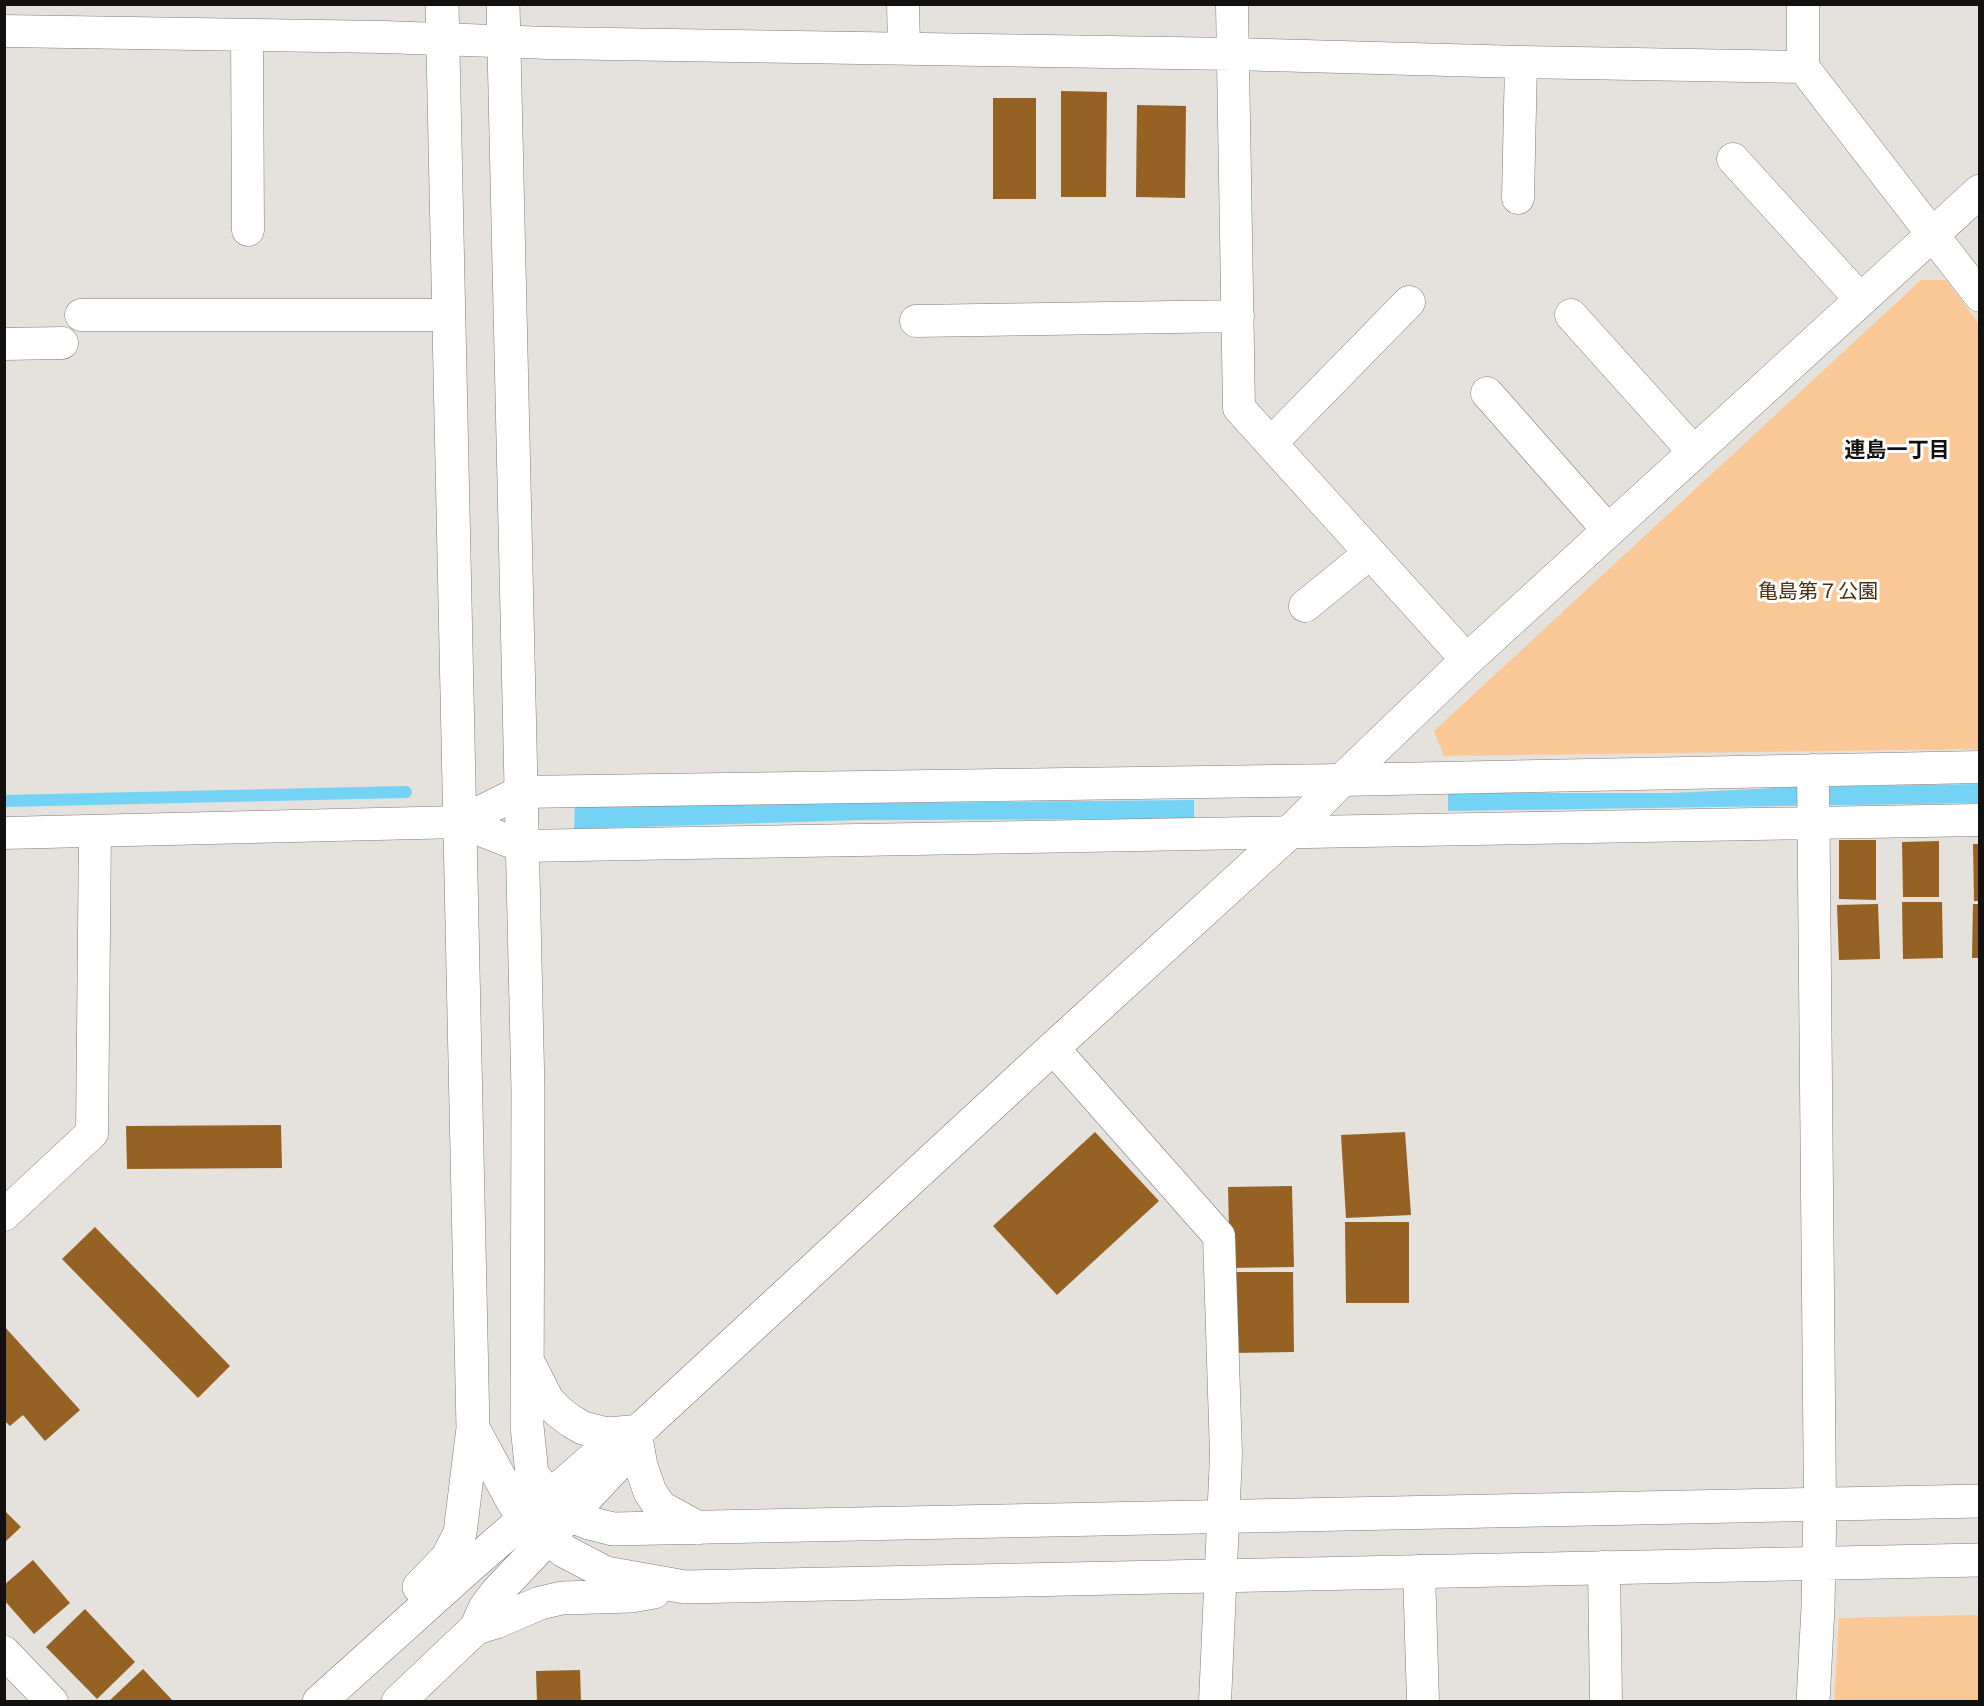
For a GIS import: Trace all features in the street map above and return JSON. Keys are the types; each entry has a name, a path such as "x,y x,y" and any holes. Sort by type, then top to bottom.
{"street":[{"path":"391,1635 417,1589 447,1558 460,1533 473,1428 442,4"},
{"path":"503,4 528,1091 526,1357 530,1460 532,1474 548,1517 581,1561 606,1573 685,1587"},
{"path":"903,4 904,47"},
{"path":"1232,4 1239,408 1467,660"},
{"path":"1803,4 1803,67 1980,296"},
{"path":"4,31 904,47 1803,67"},
{"path":"247,36 248,230"},
{"path":"1518,198 1521,62"},
{"path":"1732,159 1860,300"},
{"path":"398,1701 476,1628 484,1608 548,1517 604,1449 635,1433 1290,832 1467,660 1980,191"},
{"path":"1271,443 1409,302"},
{"path":"81,315 448,315"},
{"path":"1571,315 1694,452"},
{"path":"916,321 1238,316"},
{"path":"4,345 62,344"},
{"path":"1487,393 1608,530"},
{"path":"1305,606 1370,553"},
{"path":"4,833 460,822 522,846 1290,832 1813,797 1980,767"},
{"path":"460,822 520,792 1342,780 1813,797 1980,820"},
{"path":"1813,797 1820,1505 1813,1701"},
{"path":"4,1215 92,1132 95,831"},
{"path":"1053,1048 1219,1236 1226,1455 1215,1701"},
{"path":"526,1357 548,1401 559,1412 583,1428 607,1434 635,1433"},
{"path":"473,1428 513,1502 548,1517 613,1529 1980,1501"},
{"path":"635,1433 641,1466 650,1492 660,1507 698,1528"},
{"path":"319,1701 391,1635 548,1517"},
{"path":"476,1628 540,1603 562,1598 631,1596 685,1587 1980,1560"},
{"path":"1604,1567 1606,1701"},
{"path":"1419,1571 1423,1701"},
{"path":"4,1652 52,1701"}],"green space":[{"name":"亀島第７公園","path":"1921,280 1946,280 1979,324 1979,749 1444,756 1434,731"},
{"path":"1979,1615 1979,1701 1834,1701 1839,1618"}],"water":[{"path":"1979,784 1980,803 1448,811 1448,793 1672,793 1796,787"},
{"path":"1194,800 1194,819 859,820 574,829 575,806"}],"building":[{"path":"1061,91 1107,92 1106,197 1061,197"},
{"path":"993,98 1036,98 1036,199 993,199"},
{"path":"1137,105 1186,106 1185,198 1136,197"},
{"path":"1839,840 1876,840 1876,900 1839,899"},
{"path":"1939,841 1939,897 1903,897 1902,842"},
{"path":"1973,844 1980,844 1980,901 1974,901"},
{"path":"1902,902 1942,902 1943,958 1903,959"},
{"path":"1878,904 1880,959 1839,960 1837,905"},
{"path":"1973,904 1980,904 1980,958 1972,958"},
{"path":"281,1125 282,1168 127,1169 126,1126"},
{"path":"1095,1132 1159,1201 1057,1295 993,1226"},
{"path":"1405,1132 1411,1215 1346,1218 1341,1135"},
{"path":"1292,1186 1294,1267 1230,1268 1228,1187"},
{"path":"1345,1222 1409,1222 1409,1303 1346,1303"},
{"path":"95,1227 230,1366 198,1398 62,1259"},
{"path":"1233,1272 1293,1272 1294,1352 1234,1353"},
{"path":"4,1326 80,1410 45,1441 23,1415 10,1426 4,1420"},
{"path":"4,1510 21,1527 4,1543"},
{"path":"33,1560 70,1603 34,1634 4,1600 4,1585"},
{"path":"85,1609 135,1662 97,1699 46,1647"},
{"path":"143,1669 174,1702 108,1702"},
{"path":"580,1670 581,1702 537,1702 536,1671"}],"waterway":[{"path":"4,801 406,792"}],"district":[{"name":"連島一丁目","path":"1897,451"}]}
